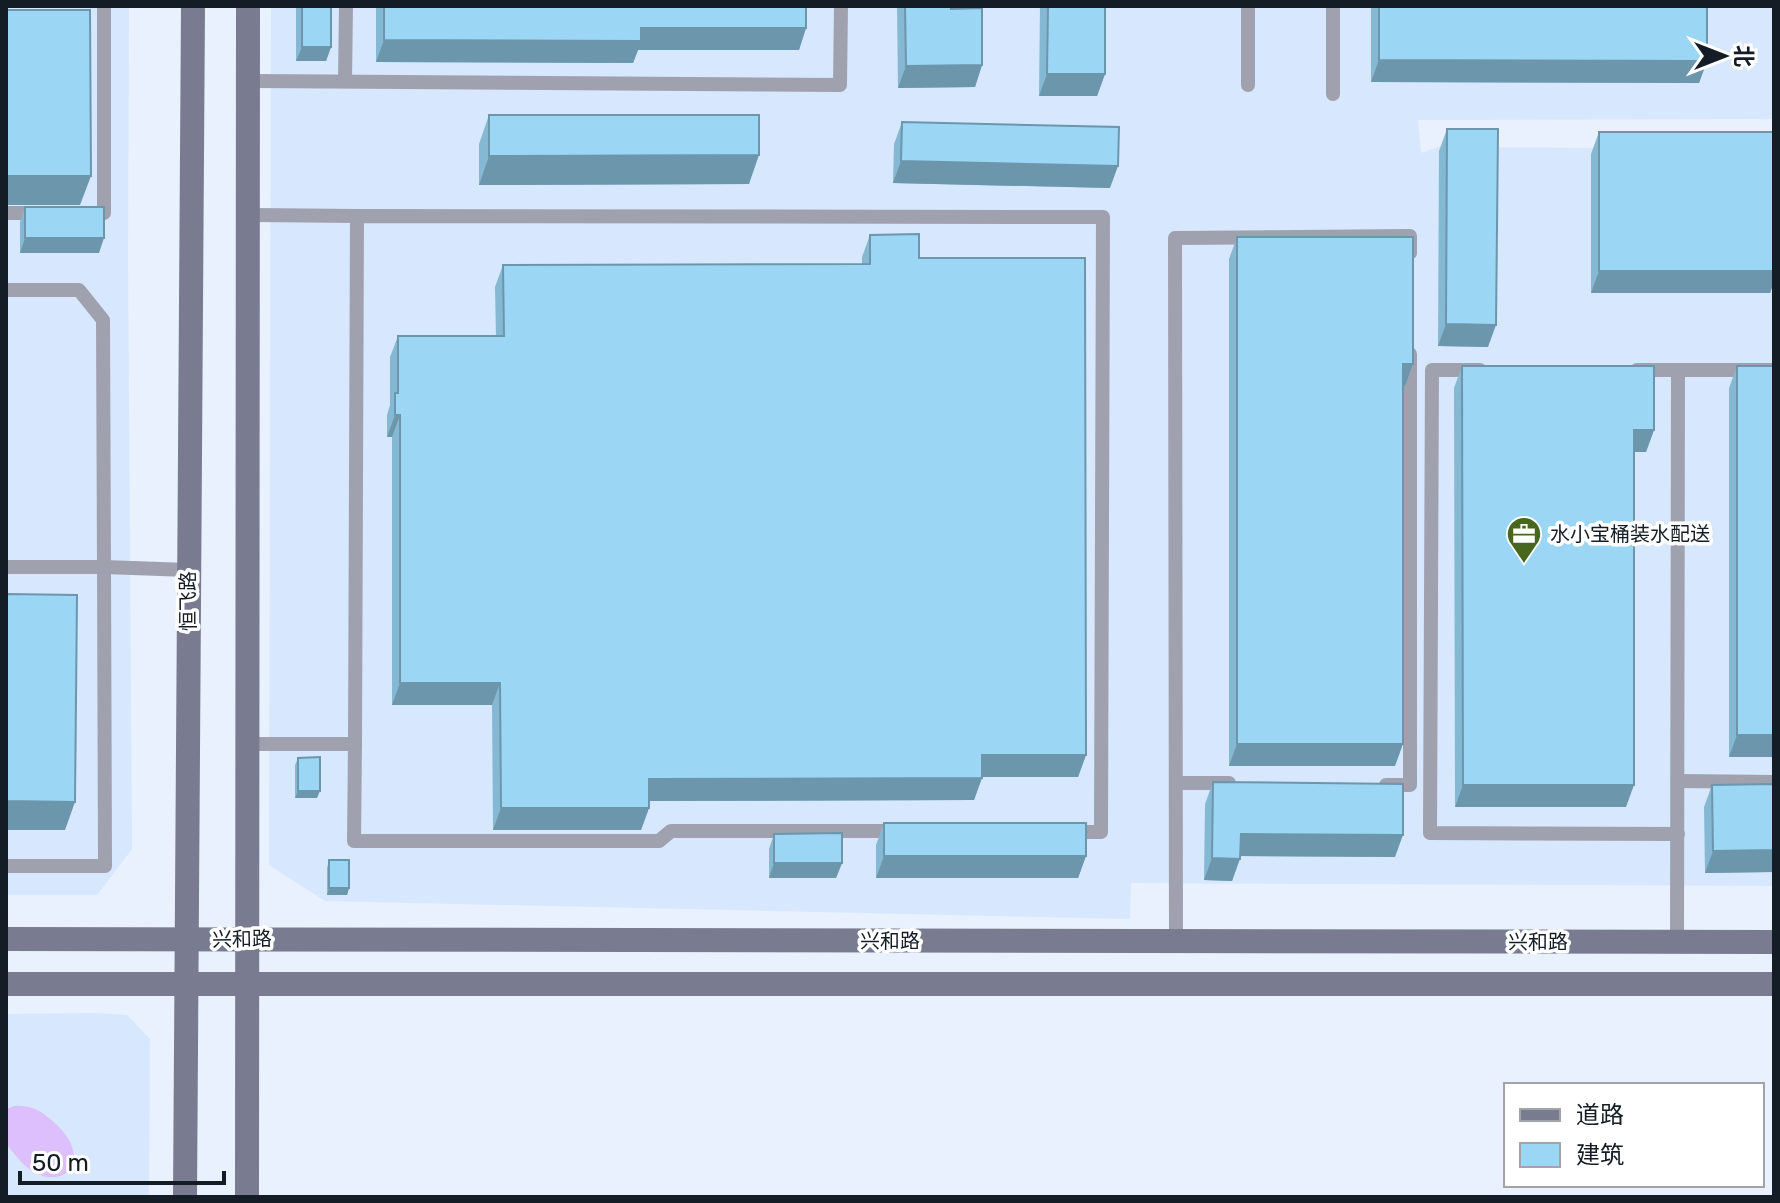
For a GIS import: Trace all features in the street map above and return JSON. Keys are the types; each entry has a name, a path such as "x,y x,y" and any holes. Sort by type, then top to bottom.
{"main road":[{"name":"恒飞路","path":"185,1197 193,6"},
{"path":"247,1197 248,6"},
{"name":"兴和路","path":"6,939 1774,942"},
{"path":"6,984 1774,984"}],"lane":[{"path":"345,81 346,6"},
{"path":"248,81 840,85 841,6"},
{"path":"1248,6 1248,85"},
{"path":"1333,6 1333,94"},
{"path":"76,213 104,213 100,11"},
{"path":"6,213 48,213"},
{"path":"248,215 1103,217 1101,832 1053,832"},
{"path":"357,216 354,841 659,841 671,831 910,831"},
{"path":"1176,941 1175,238 1410,236 1410,268"},
{"path":"6,290 79,290 103,320 105,866 6,866"},
{"path":"1364,784 1410,785 1410,346"},
{"path":"1493,370 1432,370 1430,833 1678,834"},
{"path":"1616,370 1774,370"},
{"path":"1677,942 1678,370"},
{"path":"6,567 188,570"},
{"path":"248,744 355,744"},
{"path":"1678,781 1774,782"},
{"path":"1176,783 1238,784"}],"shaded area":[{"path":"6,6 129,6 132,849 97,895 6,895"},
{"path":"271,6 1774,6 1774,119 1418,120 1421,153 1438,147 1774,149 1774,886 1131,883 1130,919 325,901 269,865"},
{"path":"6,1014 127,1015 150,1039 149,1197 6,1197"},
{"path":"14,1106 38,1110 58,1126 74,1154 72,1165 66,1173 56,1177 44,1176 30,1169 10,1149 5,1137 6,1109"}],"building":[{"path":"302,6 331,6 331,47 302,47"},
{"path":"384,6 806,6 806,28 641,28 641,41 384,40"},
{"path":"905,6 982,8 982,65 906,66"},
{"path":"1048,6 1105,6 1105,74 1047,74"},
{"path":"1379,6 1707,6 1707,61 1379,60"},
{"path":"6,10 90,10 91,176 6,176"},
{"path":"489,115 759,115 759,155 489,156"},
{"path":"902,122 1119,127 1118,166 901,161"},
{"path":"1447,129 1498,129 1496,325 1446,324"},
{"path":"1599,132 1774,132 1774,271 1599,271"},
{"path":"25,207 104,207 104,238 25,238"},
{"path":"919,234 919,258 1085,258 1086,755 982,755 982,778 649,779 649,808 501,808 500,683 400,683 400,415 395,415 398,336 504,336 503,265 870,264 870,235"},
{"path":"1237,237 1413,237 1413,364 1403,364 1403,744 1237,744"},
{"path":"1462,366 1654,366 1654,430 1634,430 1634,785 1463,785"},
{"path":"1737,366 1774,366 1774,735 1737,735"},
{"path":"6,594 77,595 75,802 6,801"},
{"path":"320,757 320,791 298,791 298,758"},
{"path":"1213,782 1403,784 1403,835 1241,834 1240,859 1212,858"},
{"path":"1774,784 1774,850 1713,851 1712,785"},
{"path":"884,823 1086,823 1086,856 884,856"},
{"path":"842,833 842,863 774,863 774,834"},
{"path":"329,860 349,860 349,888 329,888"}],"place":[{"name":"水小宝桶装水配送","path":"1524,565"}]}
